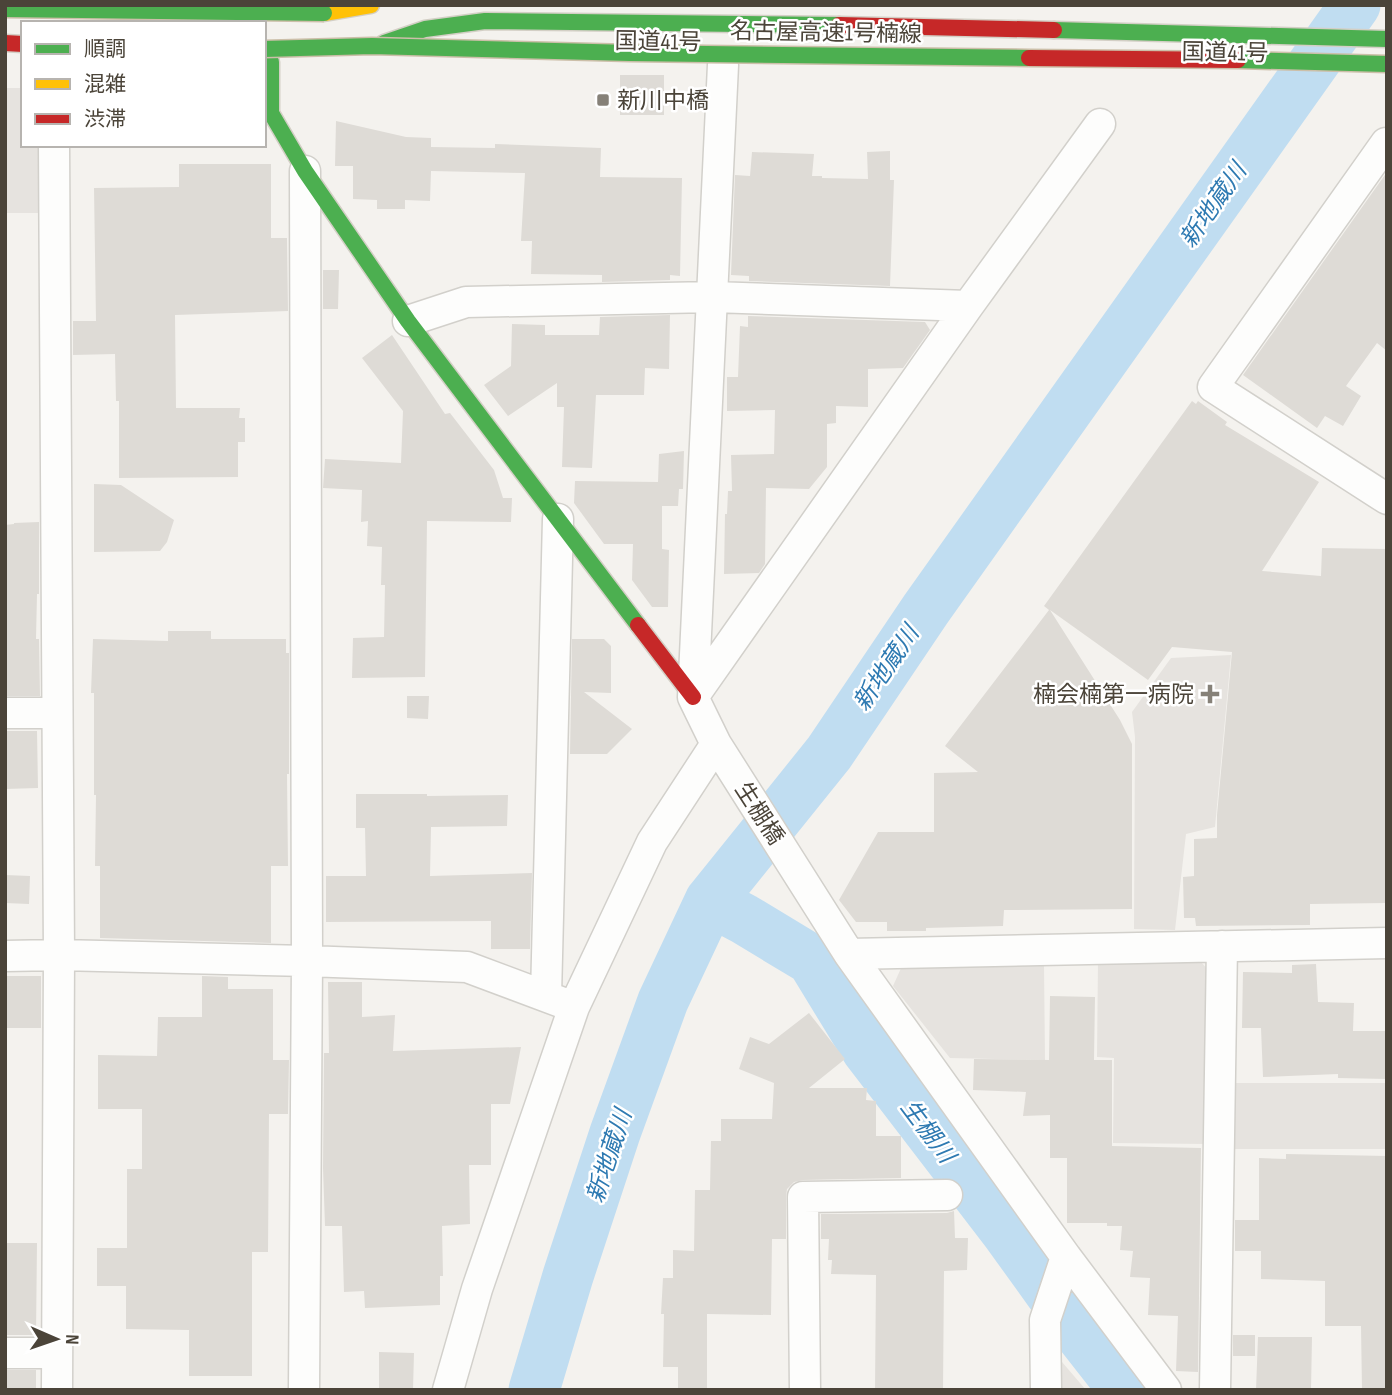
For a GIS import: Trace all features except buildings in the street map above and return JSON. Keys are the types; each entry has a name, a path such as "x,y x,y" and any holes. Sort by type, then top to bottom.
{"main road":[{"path":"5,9 324,13 370,5"},
{"path":"372,46 425,29 485,21 919,26 1387,39"},
{"name":"名古屋高速1号楠線","path":"266,58 372,46 1246,60 1384,73"},
{"path":"341,62 266,58 271,113 305,171 408,321 693,698"},
{"path":"1246,60 1276,79"},
{"name":"国道41号","path":"411,62 1198,74 1384,73"}],"street":[{"path":"266,58 293,5"},
{"path":"693,698 723,65"},
{"path":"693,698 968,306 1100,124"},
{"path":"1386,143 1213,387 1387,499"},
{"path":"54,147 57,1390"},
{"path":"304,1390 307,961 305,171"},
{"path":"408,321 466,302 713,297 968,306"},
{"path":"546,996 558,519"},
{"name":"生棚橋","path":"693,698 716,744 849,954 1063,1266 1166,1390"},
{"path":"5,713 57,713"},
{"path":"447,1390 477,1289 574,1007 652,842 716,744"},
{"path":"849,954 1387,943"},
{"path":"1215,1390 1222,946"},
{"path":"5,956 307,961 467,967 574,1007"},
{"path":"804,1390 803,1197 947,1195"},
{"path":"1046,1390 1045,1320 1063,1266"},
{"path":"5,1353 57,1353"}],"shaded area":[{"path":"5,88 21,88 21,147 39,147 40,213 5,213"},
{"path":"1231,655 1215,827 1186,834 1175,930 1134,929 1135,737 1132,712 1171,658"},
{"path":"1098,961 1201,962 1209,971 1206,1144 1113,1143 1114,1058 1097,1057"},
{"path":"1044,965 1045,1060 950,1058 893,986 902,966"},
{"path":"1235,1083 1387,1083 1387,1149 1234,1149"},
{"path":"1062,1362 1086,1390 1062,1390"}],"waterway":[{"name":"新地蔵川","path":"534,1390 615,1133 663,1001 710,901 829,753 926,609 1355,5"},
{"name":"生棚川","path":"710,901 812,960 867,1050 1124,1390"}],"traffic: fast":[{"path":"5,9 324,13"},
{"path":"384,43 425,29 485,21 839,25"},
{"path":"1054,30 1387,39"},
{"path":"266,49 372,46 630,53 1029,58"},
{"path":"1238,60 1387,64"},
{"path":"271,62 271,113 305,171 408,321 638,625"}],"traffic: slow":[{"path":"324,13 371,5"}],"traffic: jam":[{"path":"839,25 1054,30"},
{"path":"5,43 21,44"},
{"path":"1029,58 1238,60"},
{"path":"638,625 693,697"}],"place":[{"name":"新川中橋","path":"603,100"},
{"name":"楠会楠第一病院","path":"1210,694"}]}
